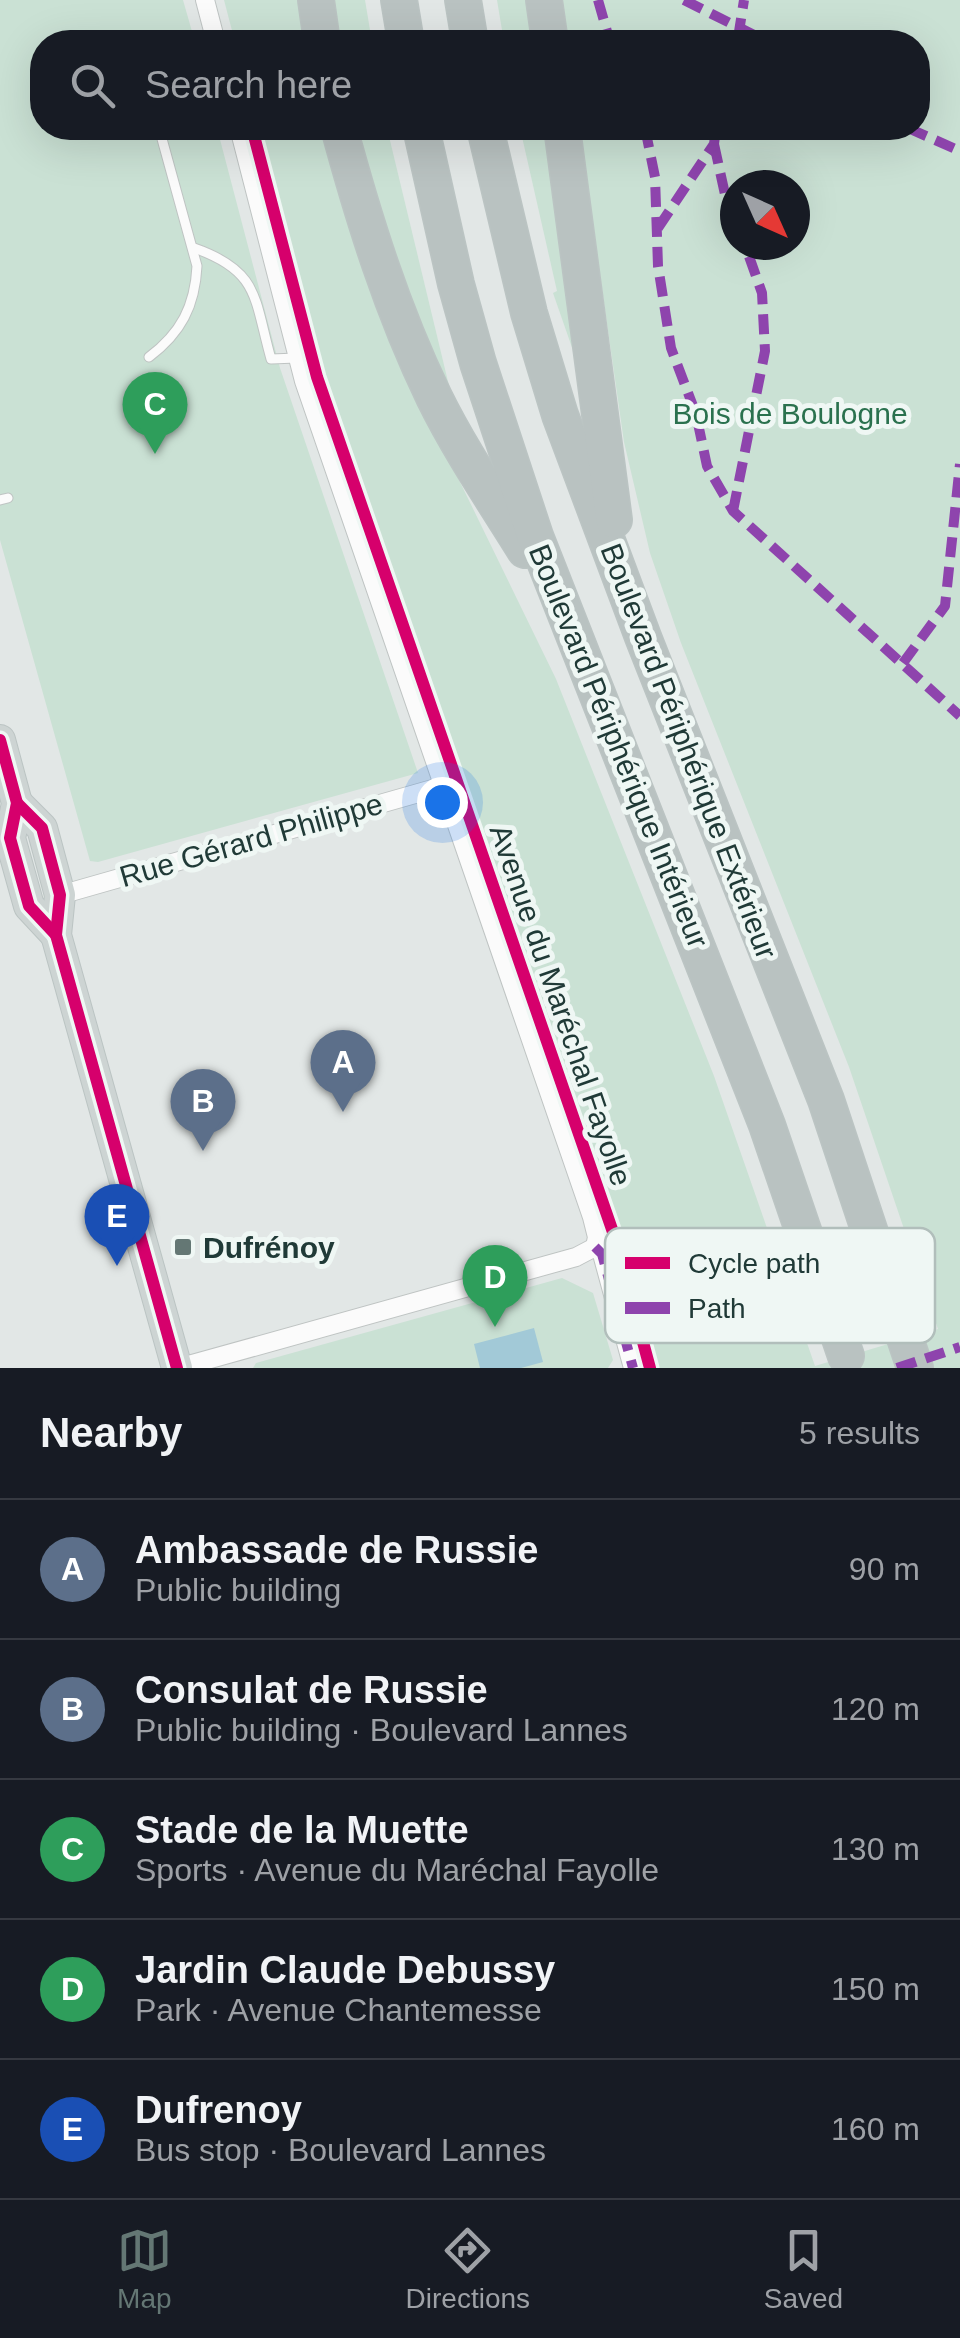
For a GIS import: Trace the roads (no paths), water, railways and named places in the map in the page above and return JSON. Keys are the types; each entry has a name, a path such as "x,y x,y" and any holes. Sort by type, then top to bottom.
{"highway":[{"path":"316,0 320,30"},
{"path":"399,0 404,30"},
{"path":"463,0 468,30"},
{"path":"544,0 548,30"},
{"path":"343,140 371,242 422,369 473,467 556,603 585,664"},
{"name":"Boulevard Périphérique Intérieur","path":"423,140 478,363 535,536 767,1124 802,1228"},
{"name":"Boulevard Périphérique Extérieur","path":"488,140 519,275 560,415 642,637 826,1100 869,1228"},
{"path":"564,140 614,516 642,637"},
{"name":"Boulevard Périphérique Intérieur","path":"842,1343 846,1356"},
{"name":"Boulevard Périphérique Extérieur","path":"907,1343 915,1368"}],"main road":[{"path":"0,740 17,802 10,838 29,906 56,935"},
{"path":"17,802 42,828 60,895 56,935 178,1368"}],"street":[{"path":"205,0 213,30"},
{"name":"Avenue du Maréchal Fayolle","path":"241,140 304,381 592,1217 595,1247 605,1265"},
{"name":"Rue Gérard Philippe","path":"60,895 443,786"},
{"path":"178,1368 576,1257 595,1247"},
{"name":"Avenue du Maréchal Fayolle","path":"627,1343 634,1368"}],"lane":[{"path":"148,356 180,327 196,287 194,248 162,140"},
{"path":"194,248 226,260 248,281 270,359 298,358"}],"water":[{"path":"534,1328 543,1362 521,1368 480,1368 474,1344"}],"place":[{"name":"Stade de la Muette","path":"155,454"},
{"name":"Ambassade de Russie","path":"343,1112"},
{"name":"Consulat de Russie","path":"203,1151"},
{"name":"Dufrénoy","path":"183,1247"},
{"name":"Dufrenoy","path":"117,1266"},
{"name":"Jardin Claude Debussy","path":"495,1327"}],"park label":[{"name":"Bois de Boulogne","path":"790,413"}]}
